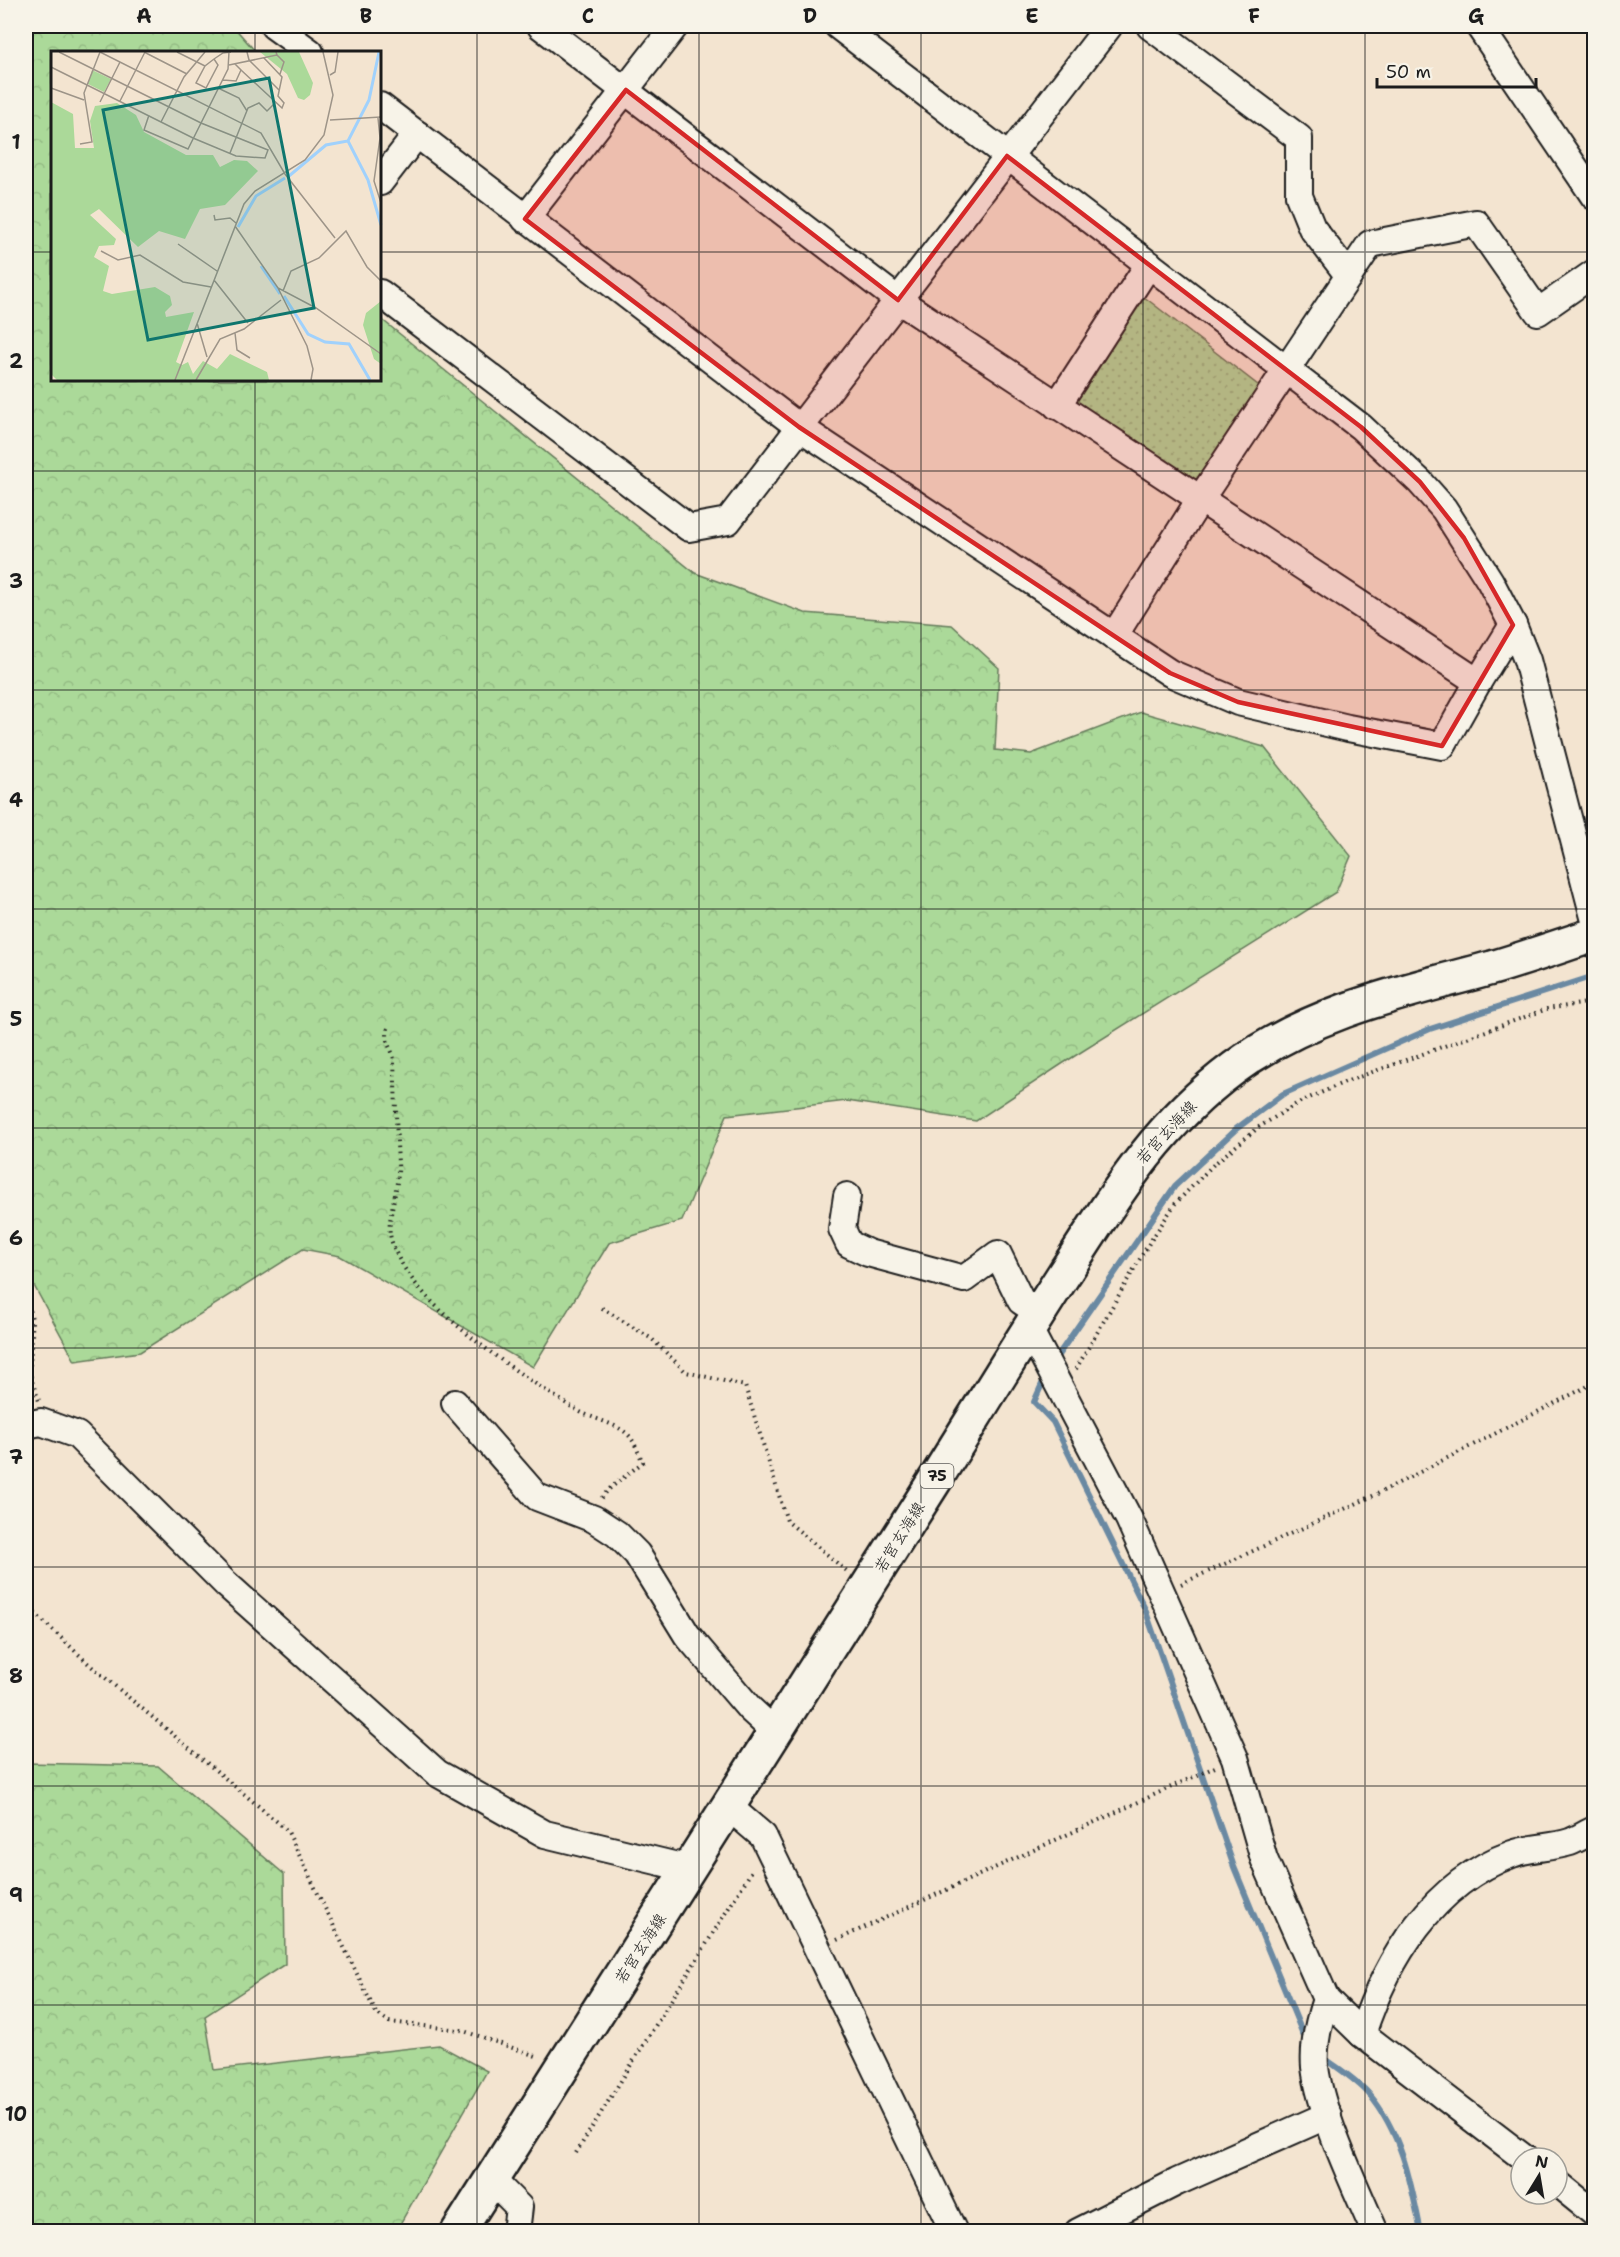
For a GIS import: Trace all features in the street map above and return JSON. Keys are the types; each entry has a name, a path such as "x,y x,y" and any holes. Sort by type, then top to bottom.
{"main road":[{"name":"若宮玄海線","path":"458,2232 1130,1172 1182,1112 1237,1066 1280,1038 1325,1018 1407,989 1495,967 1594,935"}],"street":[{"path":"274,26 309,51"},
{"path":"541,26 898,300 1199,501 1478,682"},
{"path":"525,219 675,26"},
{"path":"838,26 1361,427 1420,482 1444,509 1490,581 1513,625 1527,660 1594,917"},
{"path":"381,294 689,528 729,521 1109,26"},
{"path":"1150,26 1299,138 1299,196 1312,228 1349,276"},
{"path":"1479,26 1594,196"},
{"path":"381,107 799,427 1170,673 1238,702 1348,728 1442,746 1513,625"},
{"path":"381,181 417,134"},
{"path":"1114,636 1199,501 1370,244 1476,223 1538,312 1594,273"},
{"path":"1057,406 1149,264"},
{"path":"847,1196 842,1229 849,1244 868,1253 964,1279 998,1254 1021,1301 1034,1321 1059,1383 1129,1519 1235,1758 1264,1859 1326,1999 1362,2034 1509,2147"},
{"path":"455,1403 537,1497 594,1519 617,1534 637,1554 687,1635 750,1709 776,1733"},
{"path":"33,1423 77,1436 99,1455 226,1584 437,1773 545,1834 690,1869"},
{"path":"729,1807 763,1836 954,2232"},
{"path":"1362,2034 1370,2012 1408,1936 1444,1894 1479,1869 1510,1855 1532,1847 1570,1842 1594,1830"},
{"path":"1326,1999 1318,2024 1315,2066 1328,2115 1376,2232"},
{"path":"1078,2232 1207,2168 1328,2115"},
{"path":"492,2180 519,2207 516,2232"},
{"path":"1569,2193 1594,2213"}],"path":[{"path":"1059,1383 1078,1368 1148,1245 1175,1204 1214,1164 1259,1127 1298,1103 1345,1082 1547,1009 1594,1002"},
{"path":"388,1028 386,1041 394,1059 394,1116 399,1177 389,1233 401,1263 420,1290 443,1312 519,1374 589,1418 616,1427 630,1437 643,1462 608,1490 596,1506 594,1519"},
{"path":"26,1299 30,1309 33,1335 30,1371 41,1407 33,1423"},
{"path":"602,1308 652,1339 686,1372 745,1386 788,1521 842,1569 871,1581"},
{"path":"1162,1594 1377,1494 1594,1383"},
{"path":"26,1605 90,1665 287,1830 376,2013 389,2022 461,2030 506,2044 563,2068"},
{"path":"818,1949 1235,1758"},
{"path":"576,2153 756,1864 771,1853"}],"highlighted area":[{"path":"626,90 898,300 1007,156 1361,427 1420,482 1464,538 1513,625 1442,746 1238,702 1170,673 799,427 525,219"}],"green space":[{"path":"26,26 233,26 255,51 51,51 51,381 381,381 381,319 695,573 805,613 952,625 999,668 995,750 1031,754 1141,712 1264,747 1351,856 1336,892 1062,1064 976,1121 847,1101 727,1115 682,1221 609,1243 533,1367 340,1256 303,1249 140,1352 75,1361 26,1271"},
{"path":"1139,293 1263,389 1201,483 1191,483 1073,404 1073,393"},
{"path":"26,1763 158,1766 284,1874 285,1964 205,2016 214,2070 439,2045 487,2071 396,2231 26,2231"}],"waterway":[{"path":"1054,1361 1175,1186 1236,1129 1283,1094 1430,1029 1594,976"},
{"path":"1046,1375 1034,1402 1053,1422 1145,1609 1234,1867 1307,2044"},
{"path":"1322,2056 1369,2094 1390,2125 1404,2159 1421,2232"}]}
